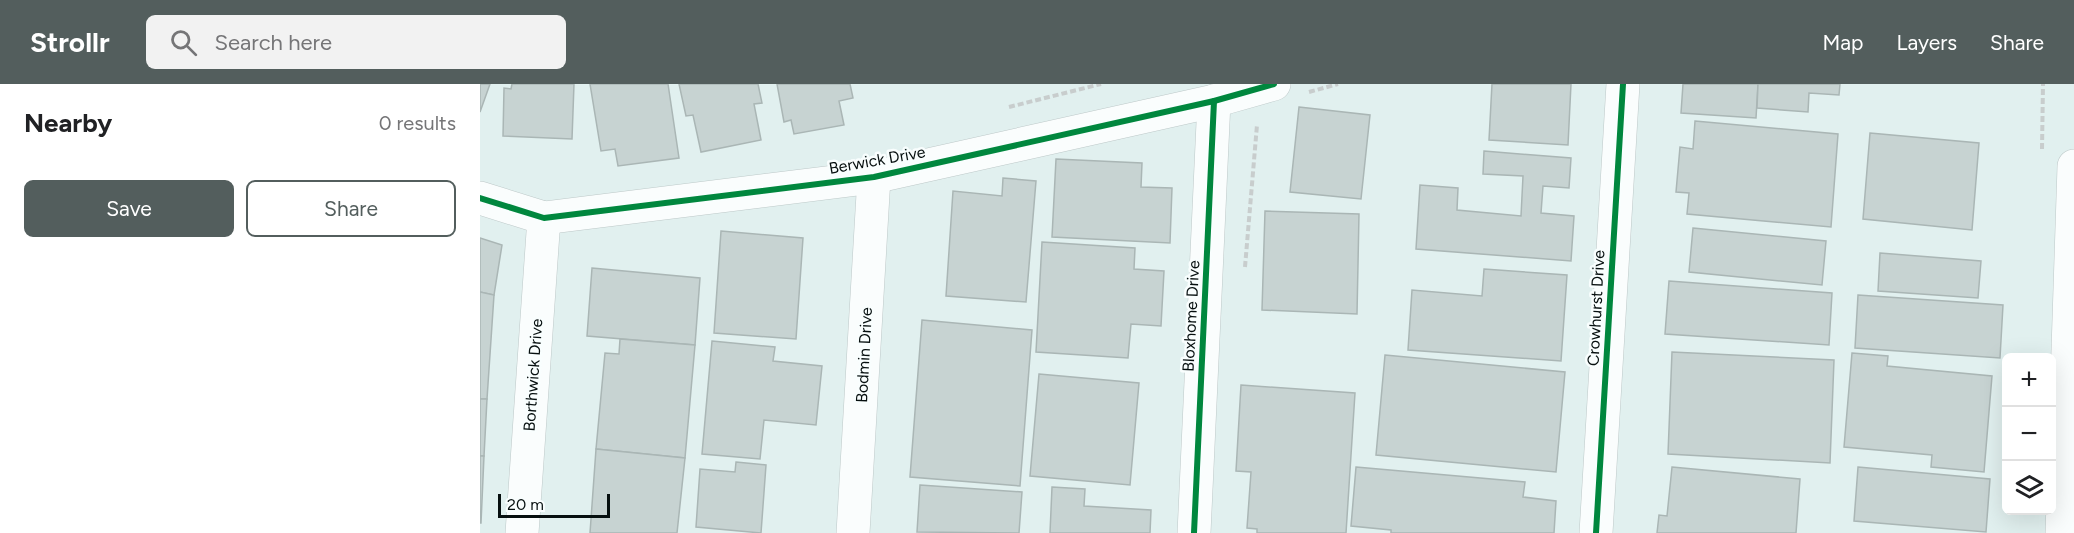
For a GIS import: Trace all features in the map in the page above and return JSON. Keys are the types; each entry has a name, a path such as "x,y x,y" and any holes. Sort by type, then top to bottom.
{"street":[{"name":"Berwick Drive","path":"480,198 544,218 874,177 1214,101 1274,84"},
{"name":"Crowhurst Drive","path":"1596,533 1623,84"},
{"name":"Bloxhome Drive","path":"1194,533 1214,101"},
{"path":"2062,533 2074,166"},
{"name":"Bodmin Drive","path":"853,533 874,177"},
{"name":"Borthwick Drive","path":"522,533 544,218"}],"path":[{"path":"1009,107 1101,84"}],"building":[{"path":"480,84 490,84 480,112"},
{"path":"512,84 574,84 572,139 503,136 504,88 511,89"},
{"path":"590,84 668,84 679,158 618,166 615,149 601,151"},
{"path":"679,84 758,84 762,103 754,104 761,140 701,152 693,115 686,116"},
{"path":"777,84 850,84 853,98 839,101 844,125 794,134 791,120 784,122"},
{"path":"1492,84 1571,84 1568,145 1489,140"},
{"path":"1683,84 1758,84 1756,118 1681,113"},
{"path":"1758,84 1840,84 1839,95 1809,93 1808,112 1757,108"},
{"path":"1299,107 1370,115 1361,199 1290,192"},
{"path":"1695,121 1838,134 1831,227 1687,214 1689,193 1676,192 1680,147 1693,149"},
{"path":"1870,133 1979,143 1972,230 1863,219"},
{"path":"1484,151 1571,158 1569,188 1543,186 1541,213 1574,216 1571,261 1416,249 1420,185 1458,188 1457,210 1521,216 1523,176 1483,174"},
{"path":"1056,159 1142,163 1141,187 1172,188 1170,243 1052,237"},
{"path":"1003,178 1036,181 1026,302 946,296 953,191 1002,196"},
{"path":"1265,211 1359,214 1357,314 1262,310"},
{"path":"1693,228 1826,241 1822,285 1689,272"},
{"path":"721,231 803,238 796,339 714,333"},
{"path":"480,238 502,245 494,295 480,292"},
{"path":"1042,242 1135,248 1134,269 1164,271 1161,326 1131,324 1128,358 1036,352"},
{"path":"1880,253 1981,261 1978,298 1878,291"},
{"path":"592,268 700,278 695,345 587,336"},
{"path":"1484,269 1567,275 1561,361 1408,350 1412,290 1482,296"},
{"path":"1669,281 1832,293 1829,345 1665,334"},
{"path":"480,292 494,295 487,399 480,399"},
{"path":"1858,295 2003,305 2000,358 1855,348"},
{"path":"922,320 1032,330 1020,486 910,477"},
{"path":"620,339 695,345 685,458 596,449 605,353 619,354"},
{"path":"712,341 775,347 773,361 822,366 816,425 764,420 760,459 702,454"},
{"path":"1672,352 1834,360 1830,463 1668,454"},
{"path":"1852,353 1888,356 1887,366 1992,376 1984,472 1931,467 1932,455 1844,447"},
{"path":"1385,355 1565,372 1556,472 1376,455"},
{"path":"1039,374 1139,383 1130,485 1030,476"},
{"path":"1241,385 1355,393 1346,533 1257,533 1257,529 1247,528 1251,472 1236,471"},
{"path":"480,399 487,399 484,456 480,456"},
{"path":"596,449 685,458 677,533 590,533"},
{"path":"480,456 484,456 481,523 480,523"},
{"path":"736,462 766,465 761,533 696,527 700,469 735,472"},
{"path":"1356,467 1525,482 1523,497 1556,501 1554,533 1391,533 1391,530 1351,526"},
{"path":"1672,467 1800,479 1796,533 1657,533 1659,515 1667,516"},
{"path":"1858,467 1990,479 1986,532 1854,521"},
{"path":"920,485 1022,492 1019,533 917,532"},
{"path":"1052,487 1085,489 1084,506 1151,510 1150,533 1050,533"}],"cycle path":[{"path":"480,198 544,218 874,177 1214,101 1274,84"},
{"path":"1596,533 1623,84"},
{"path":"1194,533 1214,101"}]}
